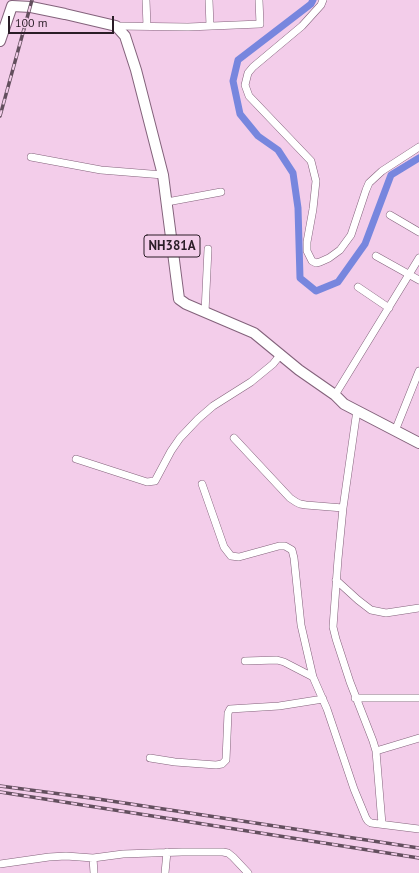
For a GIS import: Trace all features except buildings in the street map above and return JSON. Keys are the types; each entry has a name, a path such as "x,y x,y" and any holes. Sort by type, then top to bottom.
{"highway":[{"path":"0,41 12,6 31,7 116,26"},
{"name":"NH381A","path":"116,26 125,36 136,70 162,175 167,202 179,299 186,304 254,333 299,370 335,395 344,404 419,443"}],"street":[{"path":"146,0 147,26"},
{"path":"209,0 210,26"},
{"path":"116,26 210,26 260,24 259,0"},
{"path":"323,0 321,5 302,26 252,67 248,73 245,85 249,96 311,161 316,181 314,209 307,242 307,252 312,261 320,262 329,258 340,250 351,235 369,183 382,171 419,147"},
{"path":"31,157 101,170 162,175"},
{"path":"167,202 221,192"},
{"path":"390,215 419,232"},
{"path":"205,312 208,249"},
{"path":"376,256 419,280"},
{"path":"335,395 419,258"},
{"path":"358,287 389,308"},
{"path":"76,459 147,482 155,481 180,438 198,419 213,406 251,382 273,364 281,354"},
{"path":"394,430 419,371"},
{"path":"356,410 343,508 333,627 355,698 376,751 382,824"},
{"path":"234,438 290,498 296,502 306,505 343,508"},
{"path":"202,484 224,547 231,556 239,557 279,546 285,546 292,550 301,625 313,677 323,699 354,789 366,818 372,823 419,829"},
{"path":"336,580 371,610 386,613 419,608"},
{"path":"245,661 277,660 313,677"},
{"path":"355,698 419,698"},
{"path":"150,758 175,762 222,764 226,760 228,713 230,709 279,706 323,699"},
{"path":"376,751 419,738"},
{"path":"165,873 167,852"},
{"path":"0,864 66,856 93,858 123,854 167,852 228,853 248,873"},
{"path":"93,858 94,873"}],"waterway":[{"path":"313,0 311,4 238,60 233,81 240,114 258,136 278,150 293,173 298,208 300,278 316,291 338,282 365,244 391,175 419,158"}],"railway":[{"path":"0,116 32,0"},
{"path":"0,786 98,799 419,848"},
{"path":"0,792 419,858"}]}
